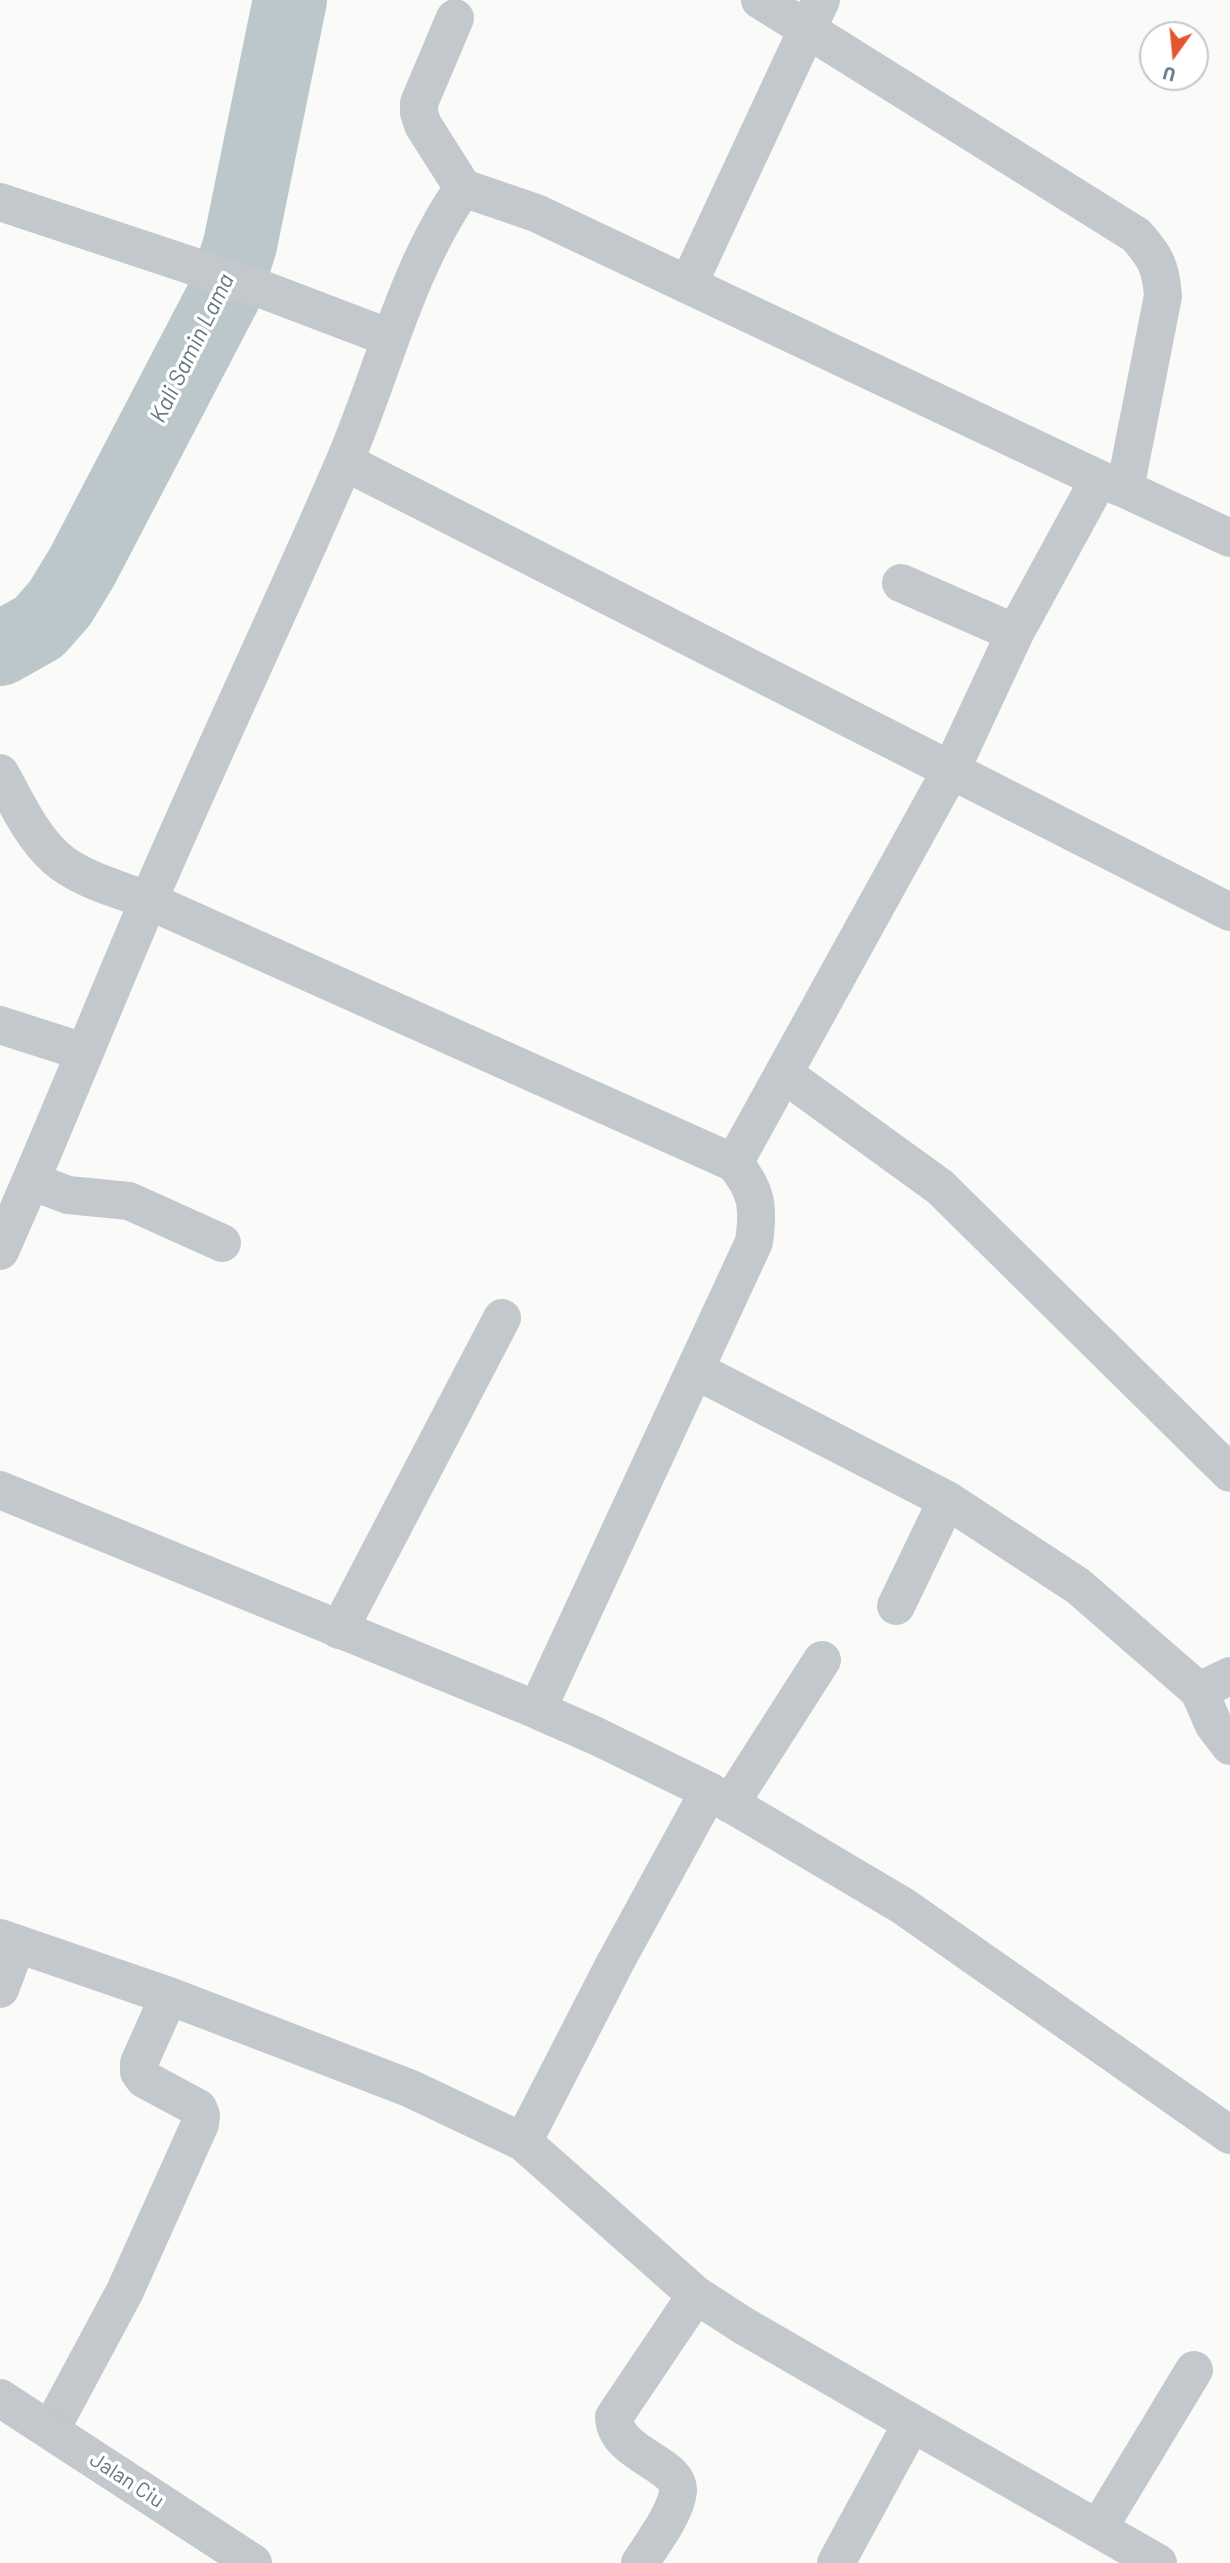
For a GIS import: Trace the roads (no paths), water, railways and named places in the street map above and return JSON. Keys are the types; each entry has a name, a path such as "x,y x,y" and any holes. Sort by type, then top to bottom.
{"street":[{"path":"734,1163 951,770 1015,633 1112,484 1163,296 1162,275 1154,255 1136,235 814,14 760,0"},
{"path":"688,285 814,14"},
{"path":"455,18 419,103 419,113 423,125 463,188 536,213 1230,538"},
{"path":"0,1251 149,901 345,462 390,338 441,220 463,188"},
{"path":"0,202 256,287 390,338"},
{"path":"345,462 1230,912"},
{"path":"901,583 1015,633"},
{"path":"0,773 38,838 57,859 79,873 149,901 734,1163 752,1188 757,1205 754,1242 537,1710"},
{"path":"0,1025 84,1052"},
{"path":"784,1074 940,1186 1230,1473"},
{"path":"31,1181 68,1195 129,1201 222,1243"},
{"path":"339,1630 502,1318"},
{"path":"695,1370 947,1500 1078,1586 1215,1683 1214,1725 1230,1746"},
{"path":"0,1490 537,1710 596,1736 720,1798 903,1906 1230,2135"},
{"path":"896,1606 947,1500"},
{"path":"523,2142 615,1963 720,1798 822,1660"},
{"path":"0,1989 9,1941 169,1996 409,2088 523,2142 696,2295 744,2326 1158,2563"},
{"path":"51,2429 125,2291 200,2123 198,2108 144,2079 139,2071 139,2063 169,1996"},
{"path":"640,2563 671,2512 678,2489 673,2476 622,2439 615,2428 614,2417 696,2295"},
{"path":"1098,2529 1194,2370"},
{"name":"Jalan Ciu","path":"0,2398 253,2563"},
{"path":"836,2563 912,2423"}],"waterway":[{"name":"Kali Samin Lama","path":"0,649 39,627 60,603 82,567 224,295 240,245 290,0"}]}
